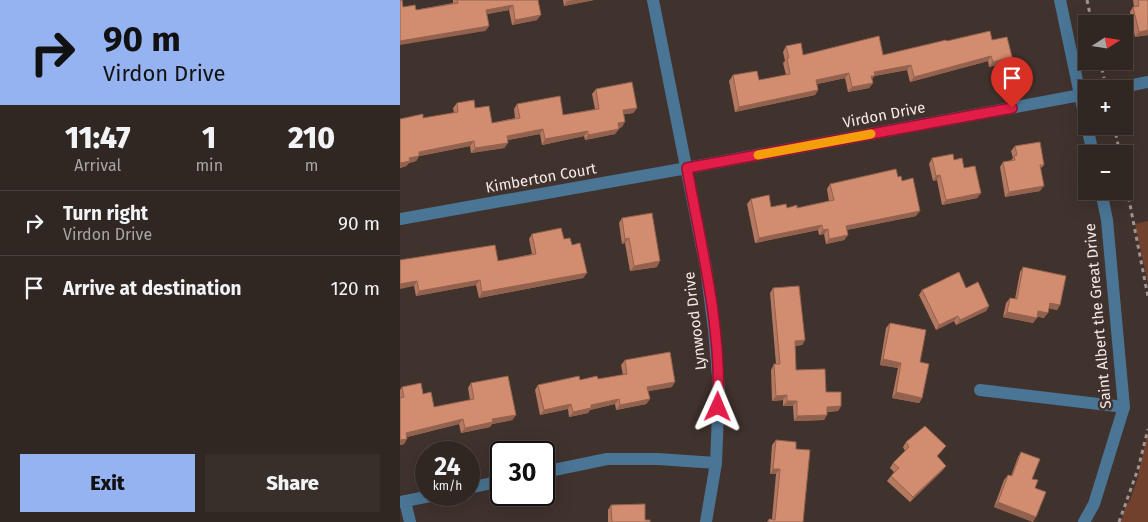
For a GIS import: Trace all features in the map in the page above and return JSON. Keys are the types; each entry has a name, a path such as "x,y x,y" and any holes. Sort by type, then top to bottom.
{"street":[{"name":"Lynwood Drive","path":"653,0 706,268 714,330 719,389 716,463 706,522"},
{"path":"1060,0 1080,80"},
{"path":"1133,83 1148,82"},
{"name":"Virdon Drive","path":"687,168 1078,95"},
{"name":"Kimberton Court","path":"400,219 687,168"},
{"name":"Saint Albert the Great Drive","path":"1084,522 1094,504 1124,407 1106,220 1102,200"},
{"path":"980,390 1124,407"},
{"path":"555,470 607,459 658,458 716,463"},
{"path":"403,502 410,522"}],"path":[{"path":"1087,0 1090,15"},
{"path":"1129,200 1148,297"},
{"path":"1119,522 1138,469 1148,429"}],"shaded area":[{"path":"1148,221 1148,284 1135,224"},
{"path":"1148,432 1148,522 1121,522 1137,480"}],"building":[{"path":"400,0 402,0 403,7 415,5 416,10 458,3 457,0 538,0 541,15 515,20 513,5 486,10 489,26 400,41"},
{"path":"1138,0 1148,0 1148,30 1139,32 1133,7 1139,6"},
{"path":"990,31 992,40 1007,37 1012,57 993,62 991,56 914,77 911,65 874,72 875,76 871,76 873,83 852,87 849,73 816,80 818,90 739,107 733,75 757,71 759,80 790,74 786,46 801,43 803,55 879,36 883,55"},
{"path":"632,82 637,108 623,110 625,122 618,123 619,129 588,135 588,131 545,139 543,129 507,136 508,143 475,148 474,141 419,152 419,156 409,158 410,161 400,163 400,119 423,114 423,118 458,112 457,103 474,100 475,108 489,106 492,123 520,118 517,104 560,96 563,115 599,109 596,89"},
{"path":"1040,142 1044,165 1040,165 1044,186 1009,192 1003,162 1015,160 1014,156 1017,155 1015,146"},
{"path":"953,154 954,160 962,158 964,168 975,166 981,193 946,200 940,175 936,176 932,158"},
{"path":"896,169 898,177 901,176 902,181 913,178 920,211 846,226 848,235 829,239 828,229 823,230 822,225 759,238 751,199 769,195 771,207 786,204 787,208 797,205 797,208 834,200 830,184"},
{"path":"652,213 660,261 634,266 629,238 625,239 622,218"},
{"path":"561,228 564,239 570,238 572,245 580,243 587,273 482,292 480,280 419,291 417,281 400,284 400,260 495,245 498,261 536,254 532,234"},
{"path":"1023,267 1066,276 1060,305 1050,303 1048,313 1038,311 1037,318 1007,312 1010,298 1017,299"},
{"path":"959,272 966,288 978,282 989,306 960,320 958,316 939,325 922,290"},
{"path":"799,286 805,340 795,341 796,370 825,369 826,392 841,392 841,406 827,407 827,415 797,416 797,401 787,401 787,395 776,396 774,364 780,364 773,288"},
{"path":"890,323 926,330 920,362 929,364 922,398 896,392 901,363 883,359"},
{"path":"670,352 675,382 647,387 650,399 620,405 619,399 591,405 591,408 573,412 571,404 544,410 538,385 579,376 580,380 597,376 598,379 627,374 625,360"},
{"path":"508,376 516,415 492,419 493,422 465,428 463,419 406,433 407,439 400,440 400,398 404,397 402,387 421,383 423,394 431,392 434,407 474,399 471,383"},
{"path":"925,426 946,446 937,456 946,466 913,497 891,476 899,468 893,463 909,447 906,442"},
{"path":"776,440 796,442 796,449 810,450 803,522 769,522 769,519 775,520 780,469 773,469"},
{"path":"1021,452 1040,459 1032,479 1038,480 1035,488 1046,492 1036,517 998,502 1008,475 1012,476"},
{"path":"645,504 645,520 650,520 650,522 612,522 611,505"}],"slow traffic":[{"path":"758,155 871,134"}],"route":[{"path":"718,407 719,389 714,330 706,268 687,168 1012,108"}]}
